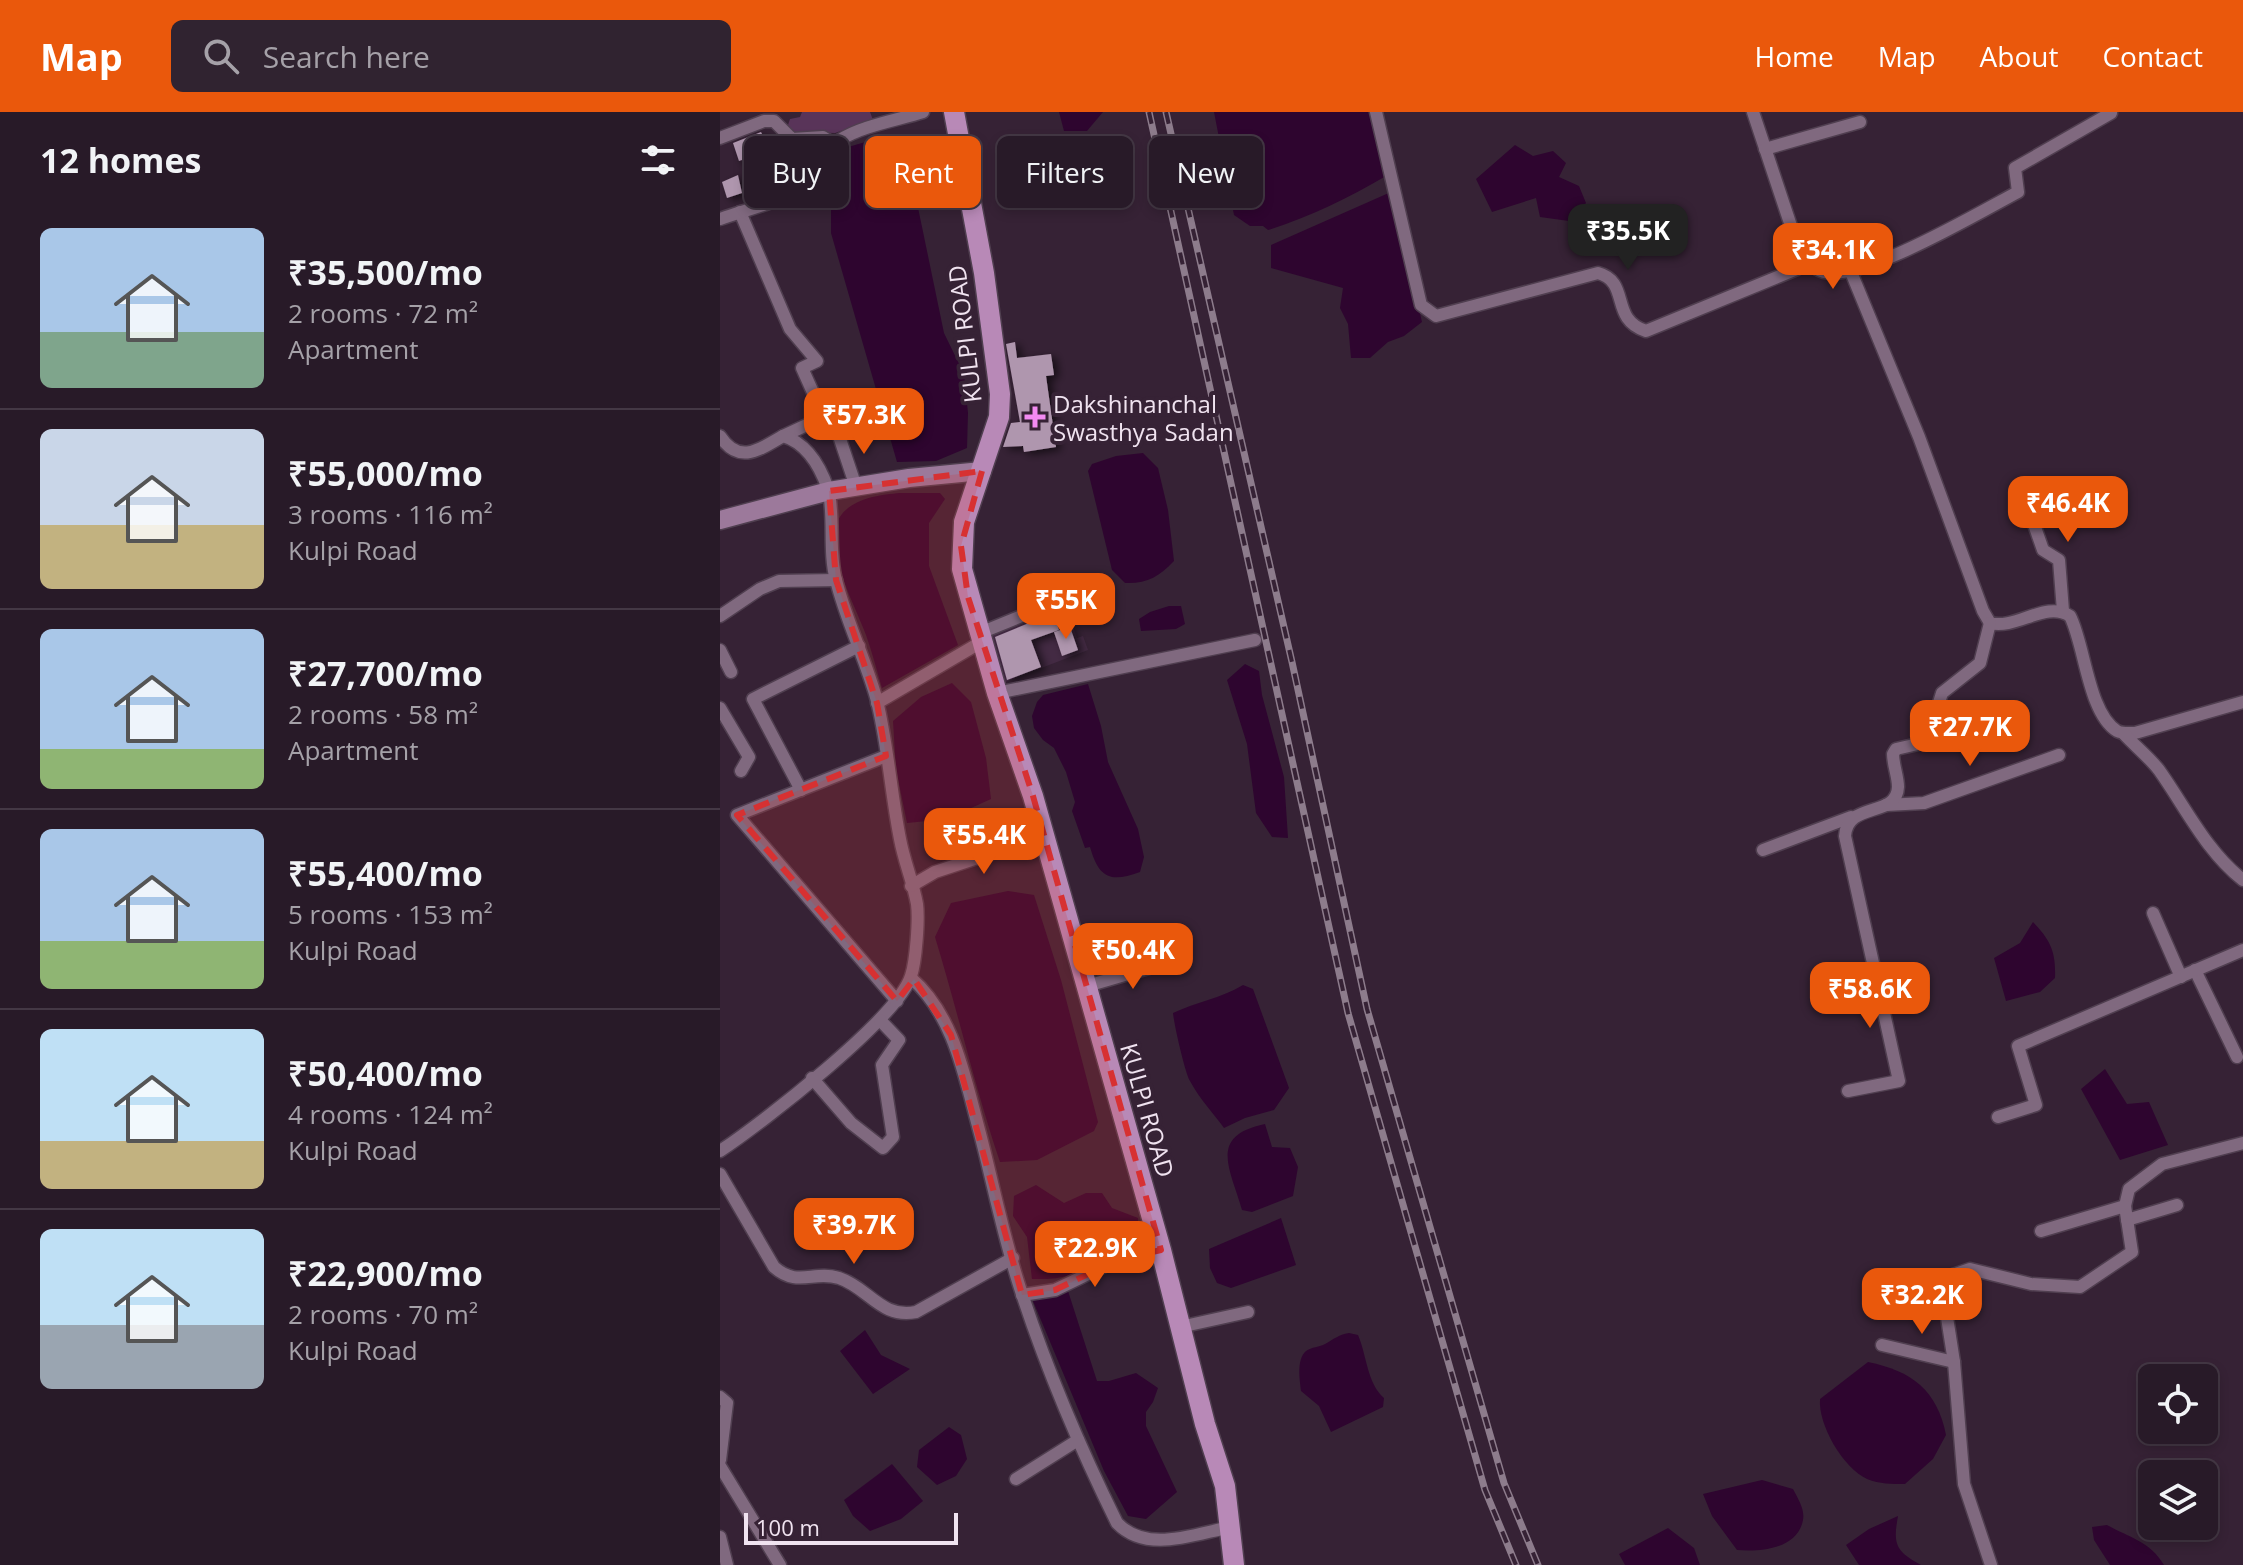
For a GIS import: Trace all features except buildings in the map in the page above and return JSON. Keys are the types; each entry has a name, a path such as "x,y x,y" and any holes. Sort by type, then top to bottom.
{"main road":[{"name":"KULPI ROAD","path":"954,112 984,273 1000,394 999,417 964,522 962,569 997,693 1044,836 1161,1250 1205,1424 1225,1486 1234,1565"},
{"path":"720,520 829,491 909,478 982,471"}],"street":[{"path":"847,136 923,112"},
{"path":"1376,112 1421,305 1436,316 1598,273 1612,280 1619,293 1625,318 1630,324 1646,331 1797,269 1805,261"},
{"path":"1753,112 1805,261 1815,269 1828,273 1851,272 1926,240 2018,192 2015,168 2111,113"},
{"path":"720,138 764,121 774,121 789,136"},
{"path":"1765,149 1860,122"},
{"path":"720,219 751,208"},
{"path":"720,436 734,451 748,454 824,417 802,368 817,361 790,329 740,212"},
{"path":"1851,272 1919,437 1990,623 1980,663 1942,693 1928,738 1918,744 1896,749 1893,754 1898,788 1895,797 1886,805"},
{"path":"720,1151 742,1137 880,1020 911,978 917,905 900,843 877,703 836,580 829,491 812,455 798,440 783,436"},
{"path":"839,436 856,487"},
{"path":"2022,490 2043,550 2059,560 2063,611"},
{"path":"720,616 760,589 779,581 836,580"},
{"path":"877,703 981,637 1041,608 1046,592"},
{"path":"1990,623 2001,625 2051,611 2063,611 2070,616 2103,713 2114,729 2124,734 2158,769 2185,813 2226,867 2243,880"},
{"path":"997,693 1255,640"},
{"path":"801,790 753,699 859,646"},
{"path":"720,650 731,672"},
{"path":"2124,734 2243,702"},
{"path":"720,708 749,757 741,771"},
{"path":"1763,850 1886,805 1924,803 2059,755"},
{"path":"886,756 737,815 897,1001"},
{"path":"1848,1091 1899,1081 1845,836 1845,826 1851,817"},
{"path":"911,886 935,872 1044,836"},
{"path":"2153,913 2181,977"},
{"path":"1998,1117 2036,1105 2018,1046 2243,950"},
{"path":"1087,986 1169,962"},
{"path":"2195,970 2237,1057"},
{"path":"911,978 931,998 951,1035 968,1088 1022,1295 1078,1440 1117,1523 1128,1534 1141,1540 1160,1541 1231,1527"},
{"path":"812,1078 851,1123 883,1148 893,1137 882,1065 899,1040 880,1020"},
{"path":"1991,1565 1964,1484 1954,1362 1941,1279 1970,1269 2031,1284 2080,1287 2132,1252 2126,1213 2129,1189 2162,1164 2243,1143"},
{"path":"720,1174 774,1267 783,1275 795,1279 840,1278 889,1311 901,1315 916,1312 1013,1258"},
{"path":"2041,1231 2177,1205"},
{"path":"1022,1295 1055,1290 1115,1261 1161,1250"},
{"path":"1180,1327 1248,1312"},
{"path":"1882,1345 1954,1362"},
{"path":"720,1397 727,1403 720,1463 780,1565"},
{"path":"1016,1479 1078,1440"},
{"path":"720,1537 727,1565"}],"highlighted area":[{"path":"982,471 961,546 968,597 1033,796 1161,1250 1115,1261 1055,1290 1022,1295 951,1035 914,979 897,1001 737,815 886,756 877,703 836,580 829,491"}],"shaded area":[{"path":"802,112 870,112 873,120 835,133 806,132 795,135 788,125 790,119 800,117"},
{"path":"1059,112 1103,112 1087,131 1064,131"},
{"path":"1214,112 1373,112 1386,176 1284,225 1268,230 1263,226 1250,226 1234,215 1233,208 1263,208 1263,136 1219,136"},
{"path":"865,142 865,208 918,208 944,333 964,374 968,413 967,448 936,461 897,462 831,233 831,208 849,208 849,147"},
{"path":"1515,145 1533,156 1553,151 1566,163 1559,177 1579,186 1586,203 1569,221 1540,217 1536,198 1492,212 1476,179"},
{"path":"1391,192 1422,322 1404,336 1388,342 1370,358 1351,358 1348,324 1340,308 1343,288 1271,268 1271,245"},
{"path":"1143,453 1158,468 1168,510 1174,561 1152,578 1125,583 1112,570 1088,471 1092,464 1116,456"},
{"path":"940,493 945,499 929,523 929,566 958,645 882,688 866,635 840,568 834,541 835,529 844,511 852,505 881,495"},
{"path":"1169,606 1181,606 1185,624 1176,629 1141,631 1139,619"},
{"path":"1054,610 1061,628 1072,624 1077,638 1083,636 1088,650 1005,682 988,636"},
{"path":"1245,664 1259,671 1262,695 1284,777 1288,838 1272,837 1256,813 1247,744 1227,680"},
{"path":"952,683 971,702 986,758 991,799 947,819 907,823 896,769 893,721 921,697"},
{"path":"1088,684 1108,762 1138,829 1144,857 1140,872 1121,877 1113,877 1102,871 1090,847 1085,848 1072,811 1075,802 1066,772 1054,748 1034,728 1032,716 1043,695"},
{"path":"1008,891 1034,895 1061,980 1098,1122 1094,1131 1037,1160 1000,1162 935,937 951,903"},
{"path":"2033,922 2051,947 2055,978 2040,992 2006,1001 1994,958 2020,943"},
{"path":"1243,985 1253,989 1289,1088 1274,1110 1224,1128 1188,1076 1173,1013"},
{"path":"2105,1069 2127,1104 2149,1102 2168,1145 2120,1160 2081,1089"},
{"path":"1265,1124 1272,1147 1290,1148 1298,1167 1293,1196 1252,1212 1242,1210 1229,1167 1230,1145 1247,1129"},
{"path":"1036,1185 1064,1203 1086,1193 1102,1193 1112,1208 1138,1218 1139,1240 1071,1274 1032,1279 1027,1237 1013,1216 1014,1196"},
{"path":"1281,1218 1296,1265 1231,1288 1217,1283 1210,1268 1209,1249"},
{"path":"1068,1291 1097,1381 1109,1381 1136,1373 1158,1388 1146,1412 1146,1426 1177,1492 1146,1519 1128,1516 1104,1471 1033,1301"},
{"path":"865,1330 881,1355 910,1369 873,1394 840,1351"},
{"path":"1349,1333 1358,1335 1371,1377 1384,1398 1383,1407 1331,1432 1319,1406 1301,1391 1300,1365 1308,1350"},
{"path":"1868,1362 1910,1377 1929,1394 1942,1419 1946,1435 1933,1459 1905,1484 1876,1482 1858,1473 1841,1456 1823,1421 1820,1399"},
{"path":"949,1427 961,1435 967,1459 956,1476 937,1485 917,1467 919,1450"},
{"path":"892,1464 923,1501 901,1519 870,1531 853,1516 844,1500"},
{"path":"1762,1480 1793,1489 1803,1512 1800,1530 1777,1547 1737,1550 1712,1516 1703,1494"},
{"path":"1898,1516 1898,1546 1921,1565 1859,1565 1846,1545 1869,1529"},
{"path":"2107,1525 2146,1545 2164,1565 2110,1565 2094,1540 2092,1527"},
{"path":"1668,1528 1694,1548 1700,1565 1625,1565 1619,1554"}],"railway":[{"path":"1149,112 1348,1013 1485,1490 1516,1565"},
{"path":"1166,112 1292,662 1367,1009 1504,1483 1538,1565"}],"place":[{"name":"Dakshinanchal Swasthya Sadan","path":"1035,417"}]}
